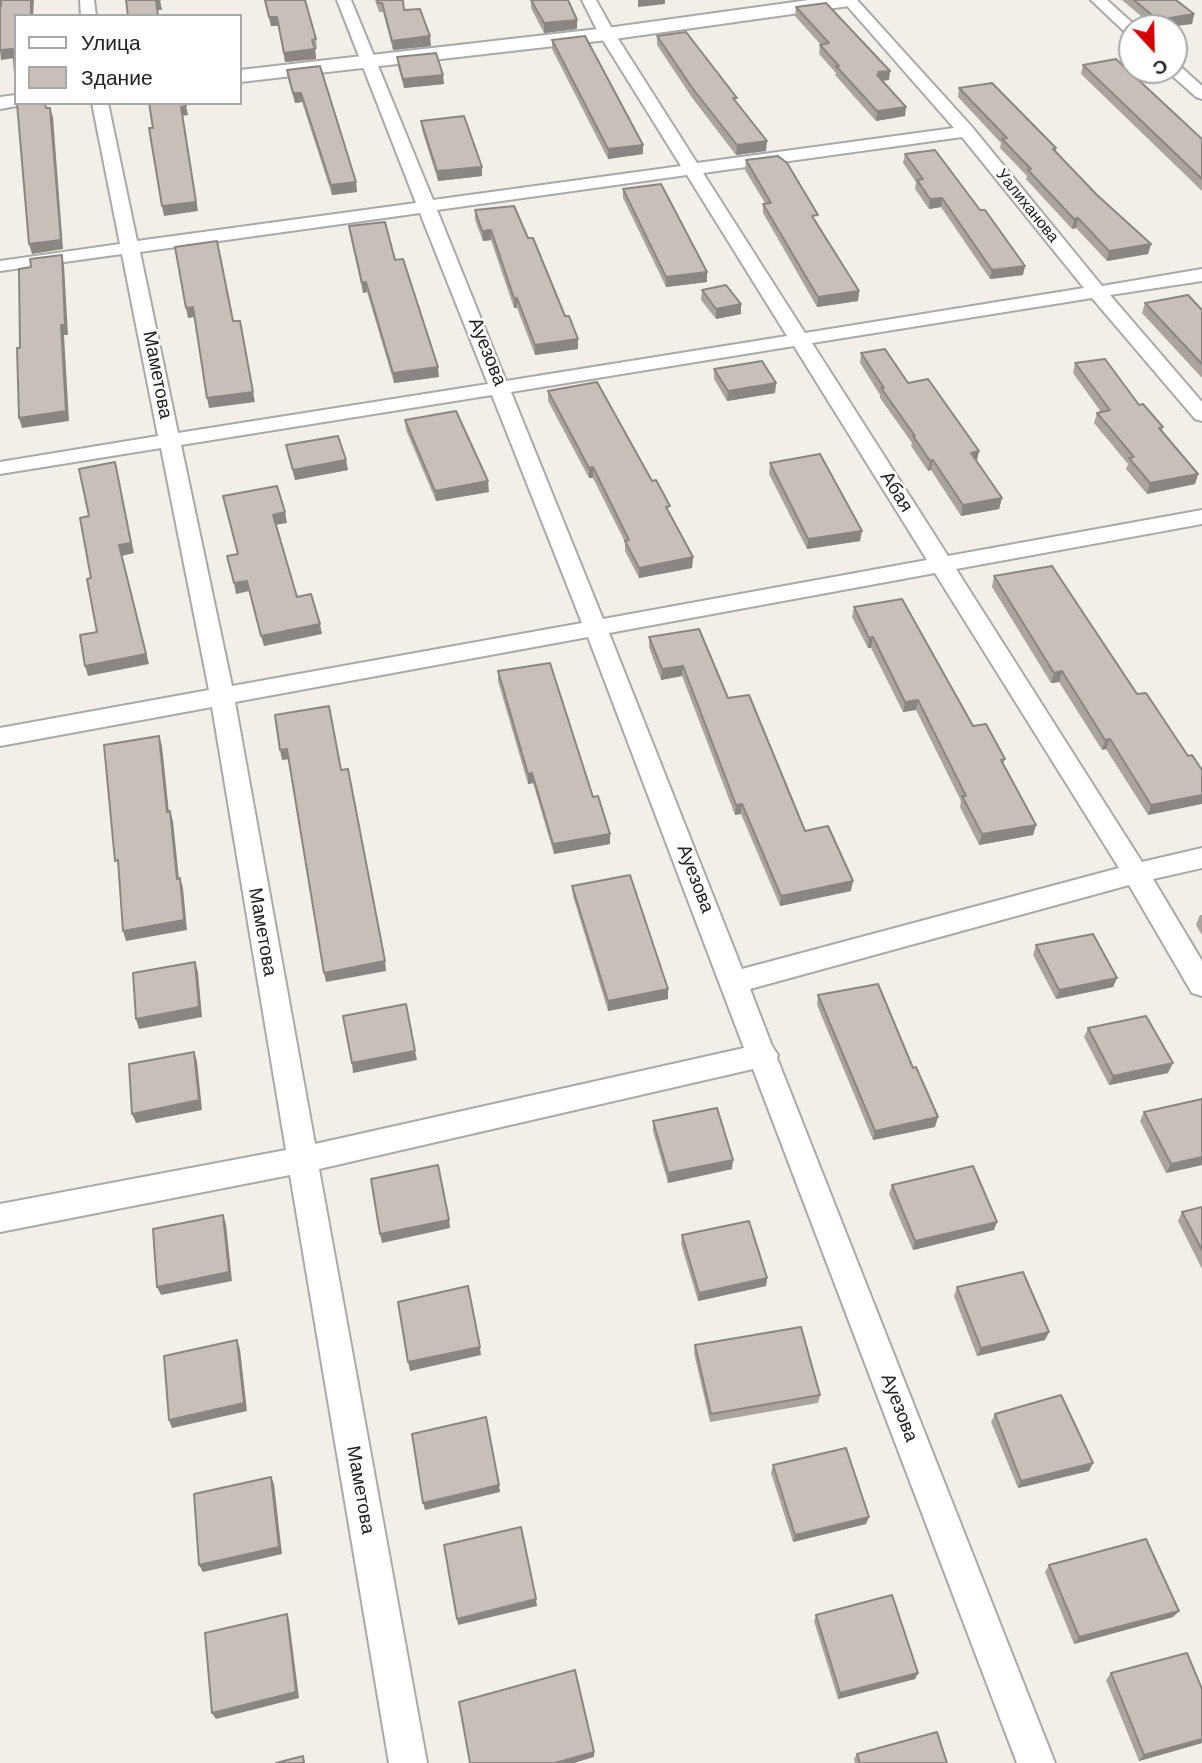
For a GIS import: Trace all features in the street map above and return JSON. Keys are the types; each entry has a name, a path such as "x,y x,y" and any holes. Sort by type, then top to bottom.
{"street":[{"name":"Ауезова","path":"344,0 366,61 429,207 501,387 764,1055 1036,1763"},
{"name":"Абая","path":"589,0 607,34 1136,873 1202,985"},
{"path":"242,76 607,34 849,0"},
{"name":"Уалиханова","path":"849,0 966,131 1097,292 1202,415"},
{"path":"1098,0 1118,18"},
{"path":"1188,82 1202,94"},
{"name":"Маметова","path":"100,105 222,697 408,1763"},
{"path":"0,266 966,131"},
{"path":"0,468 1202,275"},
{"path":"0,737 1202,517"},
{"path":"735,982 1136,873 1202,858"},
{"path":"0,1218 301,1160 764,1055"}],"building":[{"path":"1,0 31,0 31,14 14,14 14,61 13,49 0,50"},
{"path":"126,0 160,0 156,1 158,14 128,14"},
{"path":"265,0 305,0 316,39 312,40 315,49 284,53 277,17 269,17"},
{"path":"377,0 403,0 404,10 420,9 430,36 392,41 382,3"},
{"path":"531,0 568,0 577,20 544,23"},
{"path":"1134,0 1176,0 1194,14 1188,15 1151,14"},
{"path":"826,3 890,71 878,72 880,75 877,75 906,107 877,111 836,66 839,66 820,45 829,43 796,7"},
{"path":"686,32 767,141 737,145 693,89 657,36"},
{"path":"585,36 643,145 608,149 552,40"},
{"path":"436,53 443,75 403,79 397,57"},
{"path":"1116,59 1118,84 1143,84 1202,139 1202,179 1083,65"},
{"path":"320,66 356,182 331,185 301,93 293,93 287,70"},
{"path":"992,83 1056,148 1053,149 1097,195 1151,244 1109,251 1078,218 1074,219 1002,139 1007,138 959,88"},
{"path":"17,105 45,105 46,108 50,108 61,240 29,244"},
{"path":"149,105 186,105 181,107 196,202 162,206 149,128 153,128"},
{"path":"464,116 482,167 437,171 421,121"},
{"path":"935,150 980,210 985,210 1025,266 992,270 942,198 930,199 917,180 923,179 905,154"},
{"path":"778,156 787,163 818,215 812,216 859,291 818,297 763,204 771,203 746,160"},
{"path":"661,184 707,272 666,277 623,189"},
{"path":"514,206 528,238 533,238 565,316 569,316 578,339 535,345 517,298 514,298 491,230 482,231 475,210"},
{"path":"385,222 395,260 403,259 438,367 393,373 366,282 362,283 349,226"},
{"path":"217,241 233,321 240,321 253,392 207,398 193,307 186,308 175,247"},
{"path":"62,255 65,325 61,325 66,411 19,418 19,269 31,267 30,259"},
{"path":"726,285 741,304 716,309 702,290"},
{"path":"1188,295 1202,310 1202,364 1145,303"},
{"path":"885,349 908,383 928,379 979,451 971,453 1002,498 963,505 933,460 930,461 913,436 861,353"},
{"path":"1105,359 1139,405 1143,404 1163,427 1159,428 1198,474 1150,483 1129,458 1134,457 1097,413 1110,410 1075,363"},
{"path":"762,361 776,383 728,391 714,369"},
{"path":"597,382 652,481 656,480 670,506 666,507 693,557 639,568 625,541 629,540 593,467 589,468 548,391"},
{"path":"456,411 488,481 435,491 405,420"},
{"path":"338,436 346,460 293,470 286,445"},
{"path":"820,454 862,531 808,539 770,463"},
{"path":"115,462 131,543 119,545 146,654 85,666 80,635 97,632 80,518 89,516 79,469"},
{"path":"277,486 285,512 273,515 297,597 311,594 320,624 261,636 247,581 234,583 227,556 238,554 223,496"},
{"path":"1052,566 1137,694 1146,693 1188,756 1192,755 1202,770 1202,795 1151,805 1110,739 1105,740 1062,671 1054,673 994,576"},
{"path":"902,599 973,726 986,724 1005,759 1001,760 1036,825 982,834 918,700 905,702 873,637 869,638 854,607"},
{"path":"699,629 728,698 749,695 805,831 828,826 853,881 781,896 742,804 736,805 683,666 662,669 649,637"},
{"path":"550,663 593,797 598,796 610,834 553,844 532,773 528,774 498,671"},
{"path":"329,706 341,770 348,769 385,961 324,973 287,749 280,750 275,715"},
{"path":"159,736 167,812 170,811 184,920 123,931 118,860 115,861 104,745"},
{"path":"630,875 668,989 608,1001 572,886"},
{"path":"1093,934 1117,978 1059,990 1036,945"},
{"path":"195,962 199,1007 136,1019 133,973"},
{"path":"878,984 913,1068 916,1067 938,1117 875,1131 818,995"},
{"path":"406,1004 415,1051 352,1063 343,1016"},
{"path":"1146,1016 1173,1063 1113,1076 1088,1028"},
{"path":"194,1052 199,1100 132,1114 129,1064"},
{"path":"1202,1099 1202,1157 1171,1164 1144,1112"},
{"path":"717,1108 733,1160 668,1173 653,1121"},
{"path":"438,1165 449,1220 380,1234 371,1179"},
{"path":"973,1166 997,1222 915,1241 892,1185"},
{"path":"1202,1207 1202,1250 1182,1212"},
{"path":"223,1215 229,1272 157,1287 153,1229"},
{"path":"749,1221 767,1278 699,1293 682,1235"},
{"path":"1023,1272 1049,1332 981,1348 957,1287"},
{"path":"468,1286 480,1347 408,1362 398,1302"},
{"path":"801,1327 820,1395 711,1414 695,1345"},
{"path":"237,1340 244,1403 169,1420 164,1356"},
{"path":"1061,1395 1093,1463 1021,1481 995,1414"},
{"path":"486,1417 499,1485 423,1503 412,1434"},
{"path":"846,1448 869,1517 795,1535 773,1465"},
{"path":"271,1477 279,1547 199,1565 194,1494"},
{"path":"521,1527 536,1599 457,1619 444,1545"},
{"path":"1146,1539 1179,1611 1079,1637 1049,1565"},
{"path":"892,1595 918,1673 840,1693 816,1615"},
{"path":"287,1614 296,1692 212,1713 205,1633"},
{"path":"1187,1653 1202,1689 1202,1739 1144,1755 1111,1673"},
{"path":"575,1670 594,1752 555,1763 470,1763 459,1702"},
{"path":"937,1732 947,1763 860,1763 857,1754"},
{"path":"303,1756 304,1763 276,1763"}]}
